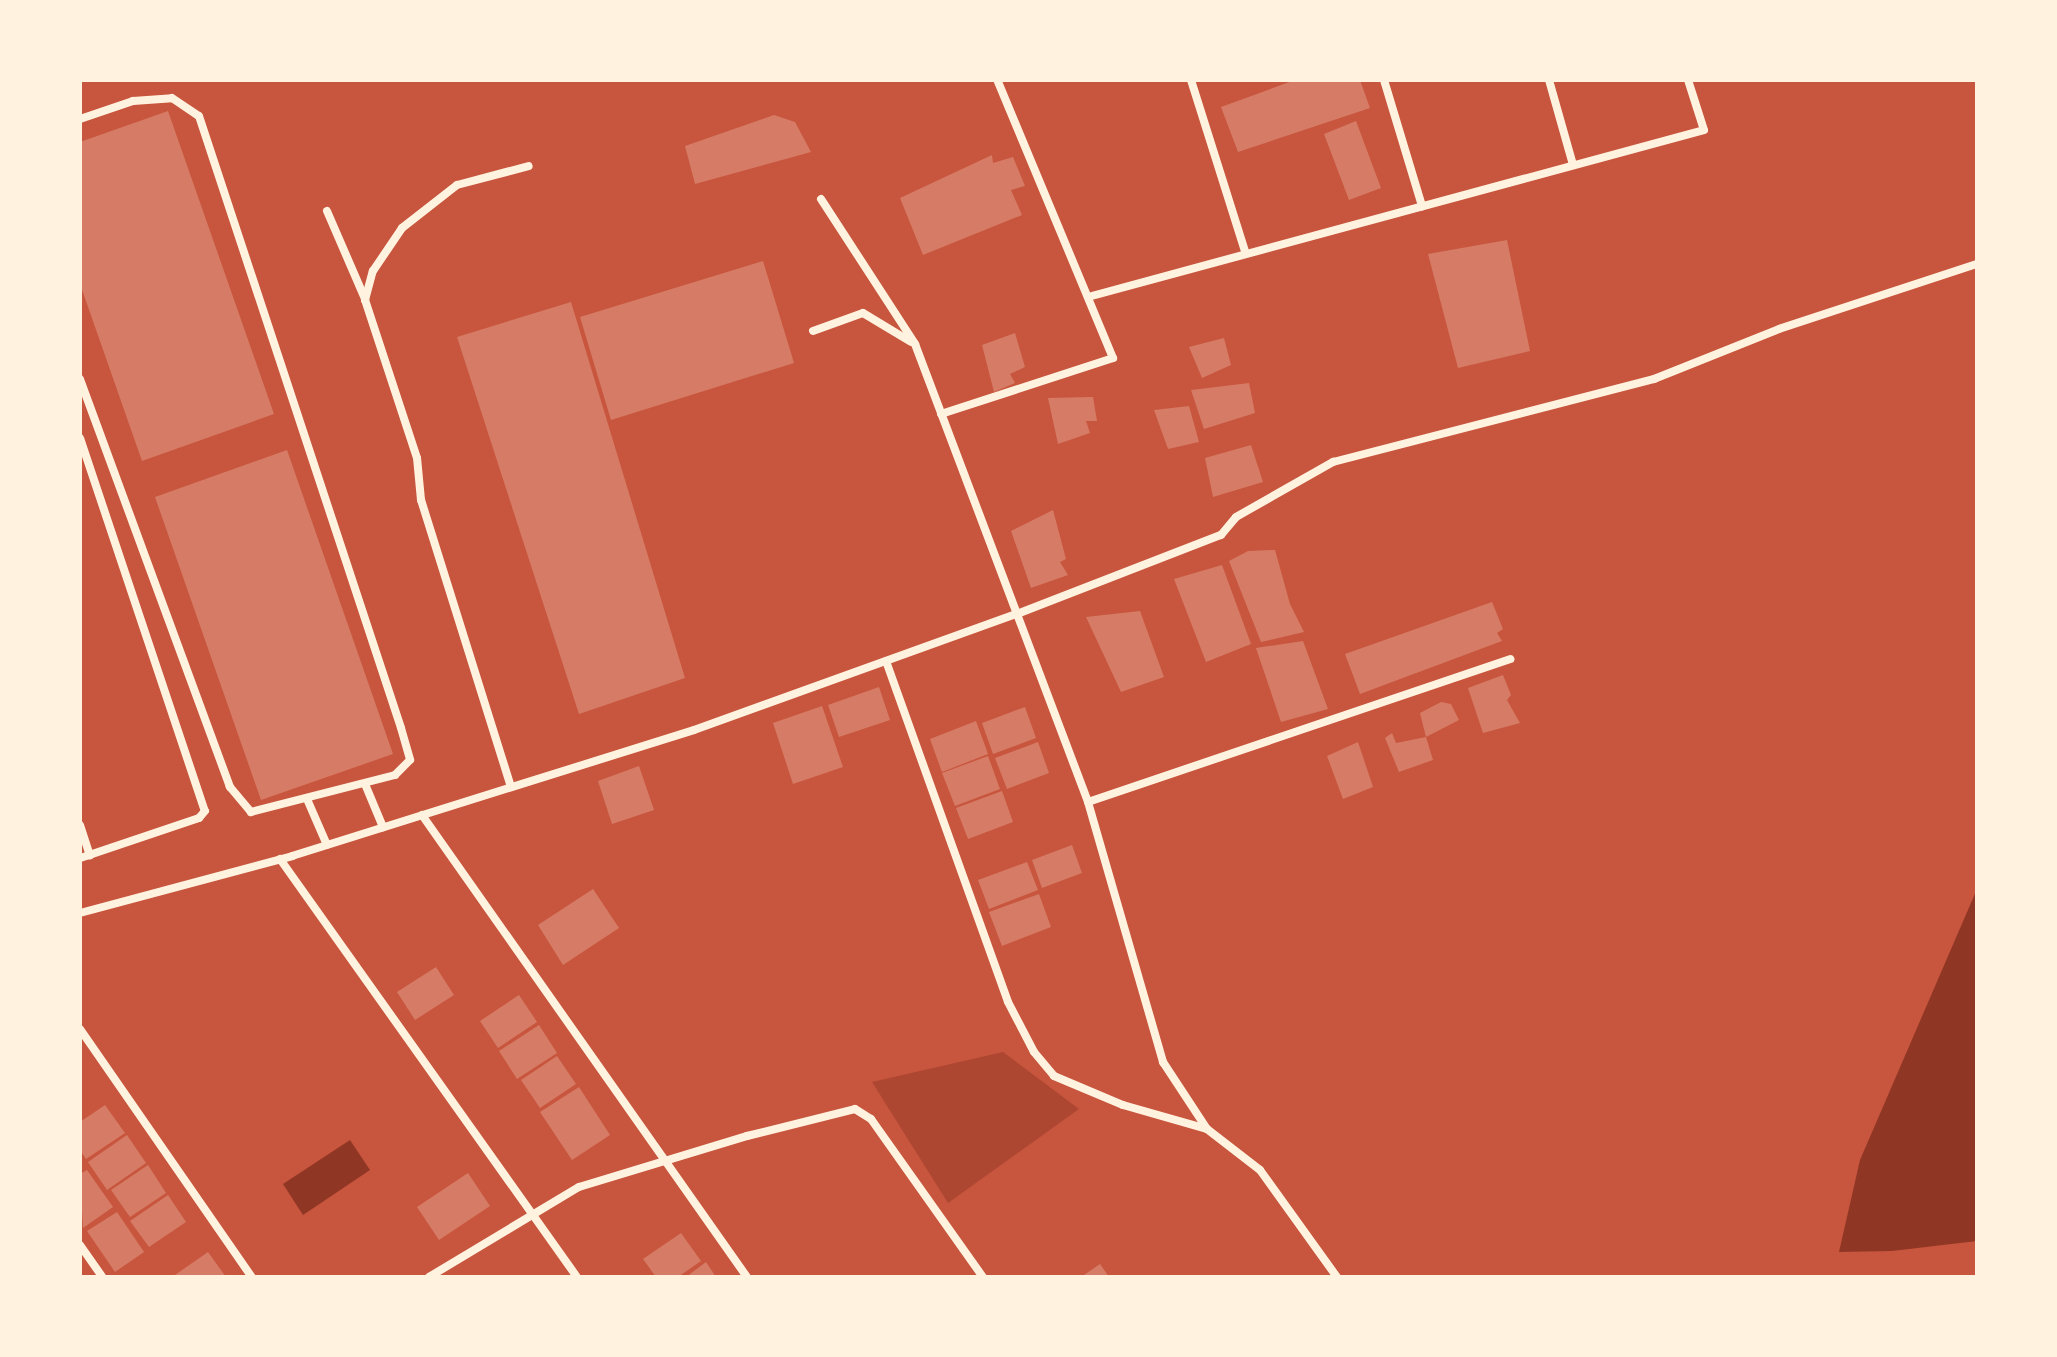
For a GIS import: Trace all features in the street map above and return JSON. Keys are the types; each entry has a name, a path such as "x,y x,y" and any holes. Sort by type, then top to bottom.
{"street":[{"path":"941,414 1113,358 997,80"},
{"path":"1191,80 1246,254"},
{"path":"1384,80 1422,206"},
{"path":"1549,80 1573,165"},
{"path":"1088,297 1704,130 1688,80"},
{"path":"80,119 133,101 172,98 199,116 410,760 395,775 251,812 230,787 80,379"},
{"path":"365,300 373,271 402,228 457,185 529,166"},
{"path":"821,199 915,344 1088,802 1163,1062 1207,1129 1260,1170 1337,1277"},
{"path":"327,211 365,300 417,458 421,500 511,787"},
{"path":"80,913 327,845 694,730 1017,614 1221,535 1236,517 1333,462 1654,379 1779,329 1977,264"},
{"path":"813,331 863,313 915,344"},
{"path":"80,438 205,811 199,818 80,858"},
{"path":"1088,802 1510,659"},
{"path":"886,661 1008,1002 1034,1052 1054,1076 1123,1105 1207,1129"},
{"path":"365,784 383,827"},
{"path":"307,799 327,845"},
{"path":"422,815 633,1111 662,1161 747,1277"},
{"path":"80,825 90,855"},
{"path":"280,859 577,1277"},
{"path":"80,1029 252,1277"},
{"path":"429,1277 579,1187 662,1161 855,1109 871,1119 983,1277"},
{"path":"80,1245 102,1277"}],"shaded area":[{"path":"1977,889 1977,1241 1892,1251 1839,1252 1860,1160"},
{"path":"1003,1052 1079,1109 948,1203 872,1082"},
{"path":"350,1140 370,1170 303,1215 283,1184"}],"building":[{"path":"1295,80 1360,80 1370,108 1238,152 1221,107"},
{"path":"168,111 274,414 142,461 80,284 80,142"},
{"path":"774,115 795,122 811,152 695,184 685,146"},
{"path":"1356,121 1381,188 1349,200 1324,134"},
{"path":"992,155 993,163 1013,157 1025,186 1011,190 1022,215 923,255 900,198"},
{"path":"1507,240 1530,351 1458,368 1428,254"},
{"path":"763,261 794,363 611,420 580,317"},
{"path":"571,302 685,678 579,714 457,337"},
{"path":"1015,333 1025,367 1010,374 1015,383 994,392 982,345"},
{"path":"1224,338 1231,365 1202,378 1189,347"},
{"path":"1249,383 1255,413 1204,429 1191,390"},
{"path":"1093,397 1097,421 1086,421 1090,433 1058,444 1048,398"},
{"path":"1189,406 1199,442 1168,449 1154,410"},
{"path":"1251,445 1263,482 1213,497 1205,458"},
{"path":"287,450 393,754 261,800 155,497"},
{"path":"1053,510 1066,559 1060,562 1068,575 1031,588 1011,531"},
{"path":"1275,550 1290,604 1304,632 1261,642 1229,561 1248,551"},
{"path":"1222,565 1251,644 1206,662 1174,579"},
{"path":"1492,602 1503,629 1497,633 1502,641 1360,694 1345,654"},
{"path":"1140,611 1164,677 1121,692 1086,617"},
{"path":"1303,641 1328,709 1281,722 1256,648"},
{"path":"1503,675 1511,695 1507,700 1520,723 1483,733 1468,688"},
{"path":"879,687 890,720 839,737 828,705"},
{"path":"1441,702 1451,704 1459,720 1426,737 1420,713"},
{"path":"822,706 843,767 793,784 773,723"},
{"path":"1025,707 1036,738 993,754 982,723"},
{"path":"976,721 988,754 942,772 930,739"},
{"path":"1392,733 1396,743 1426,737 1433,760 1399,772 1385,738"},
{"path":"1038,742 1049,773 1007,789 995,758"},
{"path":"1358,742 1373,787 1343,799 1327,756"},
{"path":"988,756 1000,789 955,806 942,773"},
{"path":"639,766 654,810 612,824 598,781"},
{"path":"1002,791 1013,822 968,839 956,808"},
{"path":"1072,845 1082,873 1042,888 1032,860"},
{"path":"1027,862 1038,890 989,909 978,880"},
{"path":"593,889 619,928 563,965 538,925"},
{"path":"1039,894 1051,927 1002,946 989,912"},
{"path":"436,967 454,995 415,1020 397,992"},
{"path":"519,995 537,1022 498,1048 480,1021"},
{"path":"539,1025 557,1053 517,1079 499,1051"},
{"path":"557,1056 576,1084 540,1108 521,1080"},
{"path":"579,1087 610,1135 572,1160 540,1112"},
{"path":"105,1105 125,1133 86,1159 80,1150 80,1122"},
{"path":"127,1135 146,1163 107,1190 88,1162"},
{"path":"148,1165 166,1193 130,1217 111,1190"},
{"path":"87,1170 113,1207 83,1228 80,1174"},
{"path":"468,1173 490,1206 439,1240 417,1207"},
{"path":"168,1195 186,1222 149,1247 130,1221"},
{"path":"117,1212 144,1252 115,1272 87,1231"},
{"path":"681,1233 701,1261 678,1277 656,1277 643,1259"},
{"path":"208,1252 226,1277 172,1277"},
{"path":"706,1262 716,1277 686,1277"},
{"path":"1100,1264 1109,1277 1081,1277"}]}
